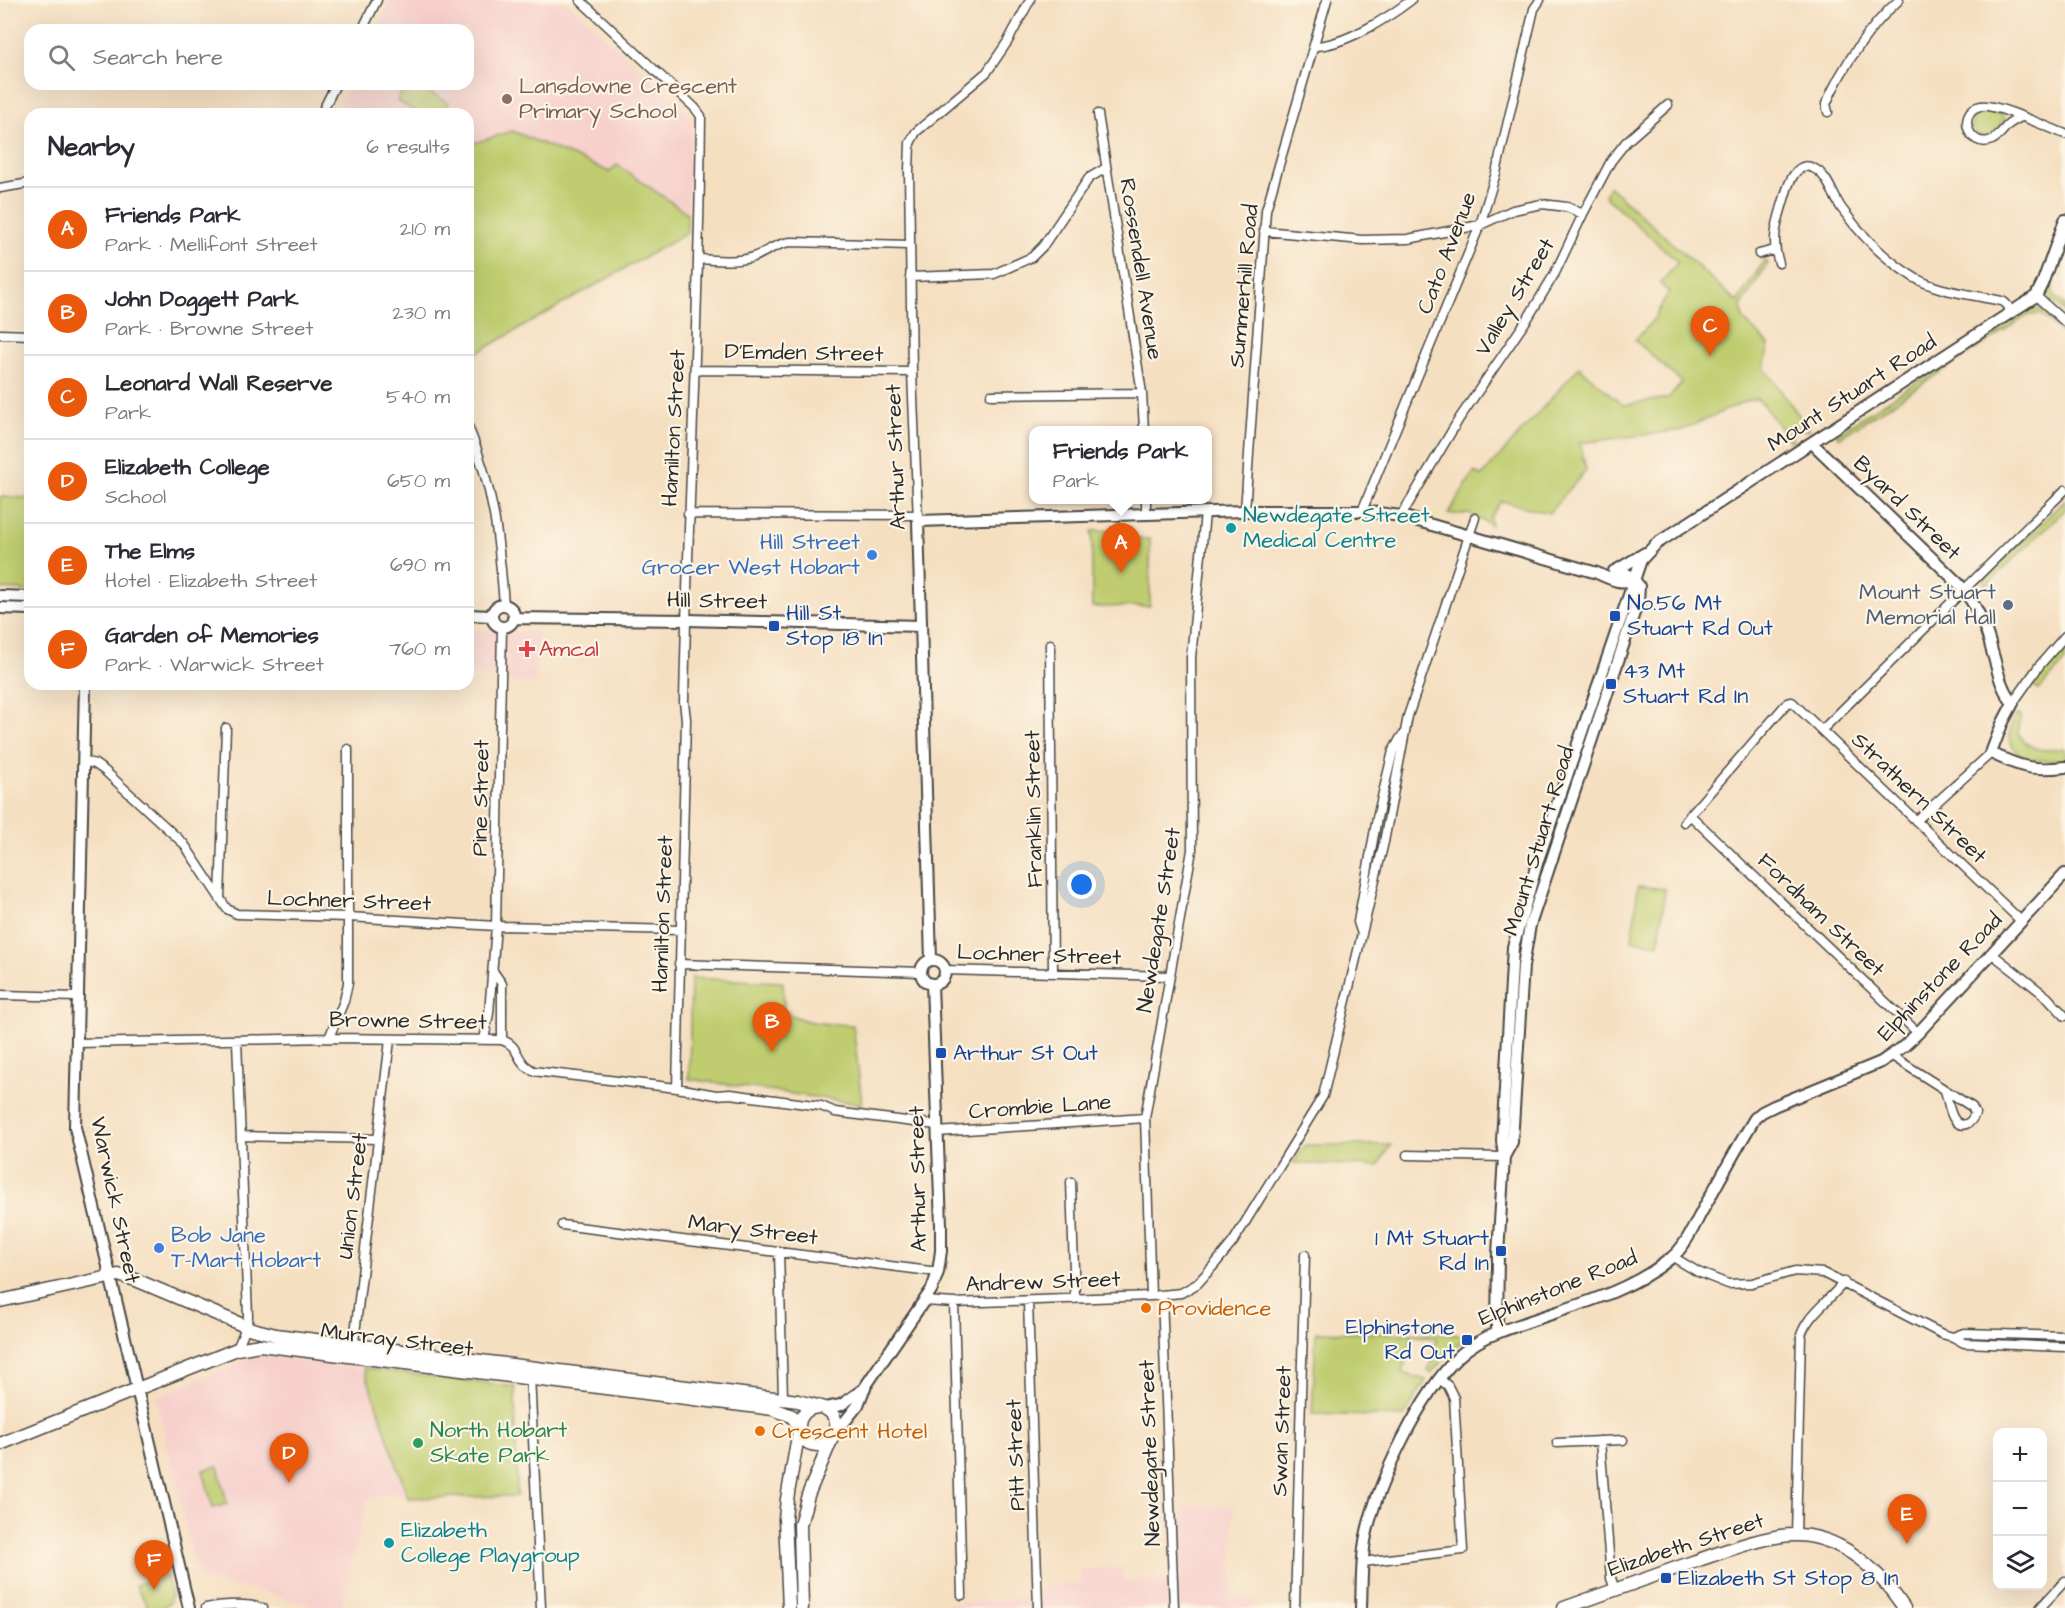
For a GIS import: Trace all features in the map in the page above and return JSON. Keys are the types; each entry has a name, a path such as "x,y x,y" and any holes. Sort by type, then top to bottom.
{"main road":[{"path":"0,1301 112,1275"},
{"name":"Murray Street","path":"112,1275 136,1280 246,1327 353,1350"},
{"name":"Murray Street","path":"0,1444 237,1349 268,1345 353,1350 530,1372 783,1398 822,1408"},
{"name":"Murray Street","path":"530,1372 773,1409 792,1416 799,1428"},
{"path":"789,1608 785,1519 788,1488 800,1419 812,1408 822,1408 832,1413 836,1421 834,1436 808,1495 800,1525 802,1608"},
{"path":"799,1428 803,1438 814,1445 823,1444 834,1436"},
{"name":"Elizabeth Street","path":"1564,1608 1736,1547 1796,1535 1814,1537 1851,1552 1874,1571 1904,1608"}],"street":[{"path":"365,24 377,0"},
{"name":"Hamilton Street","path":"580,0 701,116 699,259 688,514 684,702 686,719 677,1088"},
{"name":"Arthur Street","path":"931,960 912,372 909,171 911,139 916,132 987,72 1008,41 1030,0"},
{"name":"Summerhill Road","path":"1245,511 1263,231 1268,200 1327,0"},
{"path":"1314,46 1333,44 1349,38 1411,0"},
{"name":"Cato Avenue","path":"1362,511 1480,225 1496,173 1534,9 1540,0"},
{"path":"1828,112 1826,104 1848,65 1873,27 1899,0"},
{"path":"324,108 333,90"},
{"name":"Valley Street","path":"1401,516 1459,419 1556,273 1611,161 1626,142 1668,105"},
{"path":"2021,117 2009,124 1992,140 1975,139 1967,128 1966,120 1970,113 1979,105 1989,105 2021,117 2065,134"},
{"name":"Rossendell Avenue","path":"1098,114 1142,393 1144,426"},
{"path":"1779,263 1774,250 1774,238 1787,188 1797,170 1806,167 1813,168 1822,174 1841,208 1861,231 1885,255 1906,271 1932,286 2004,302 2013,312"},
{"path":"910,277 994,274 1032,257 1043,246 1089,178 1106,168"},
{"path":"0,188 24,184"},
{"path":"1263,231 1329,238 1385,240 1480,225 1513,210 1542,204 1567,207 1583,214"},
{"path":"2065,220 2036,296 2065,322"},
{"path":"699,259 755,257 780,243 791,242 910,245"},
{"path":"1759,254 1774,250"},
{"name":"Mount Stuart Road","path":"1614,571 1647,552 2036,296"},
{"path":"0,334 24,335"},
{"name":"D'Emden Street","path":"695,370 912,372"},
{"path":"991,395 1142,393"},
{"path":"474,442 485,471 493,505 500,551 504,606"},
{"name":"Byard Street","path":"1812,442 1964,590 1982,621 2003,690 2013,703"},
{"path":"1822,730 2065,489"},
{"path":"1146,504 1146,515"},
{"path":"688,514 918,518 1146,515 1245,511 1362,511 1401,516 1597,573 1618,582 1634,579 1647,552"},
{"name":"Newdegate Street","path":"1151,1296 1145,1118 1192,850 1191,658 1205,513"},
{"name":"Andrew Street","path":"925,1301 954,1303 1028,1301 1162,1296 1182,1293 1197,1284 1233,1242 1323,1096 1384,842 1404,732 1475,518"},
{"path":"1597,573 1614,571 1630,574 1634,579"},
{"name":"Mount Stuart Road","path":"1497,1333 1498,1254 1504,1157 1512,1142 1523,966 1530,925 1635,612 1640,586 1634,579"},
{"path":"0,596 24,597"},
{"path":"504,606 512,611 513,618 510,623 502,627 494,622 492,616 496,608 504,606"},
{"path":"0,608 24,609"},
{"path":"474,615 492,616"},
{"name":"Hill Street","path":"513,618 921,626"},
{"name":"Pine Street","path":"484,1040 489,1013 496,926 502,627"},
{"path":"1916,820 1991,753 2013,703 2039,666 2065,636"},
{"name":"Franklin Street","path":"1050,644 1053,974"},
{"name":"Warwick Street","path":"85,690 75,1126 189,1608"},
{"name":"Strathern Street","path":"1688,819 1787,703 1792,702 2021,921"},
{"path":"220,900 226,728"},
{"path":"329,1038 344,1001 348,983 348,749"},
{"path":"1991,753 2024,768 2065,767"},
{"name":"Lochner Street","path":"83,760 105,771 168,827 184,844 227,909 237,914 349,917 496,926 681,930"},
{"name":"Fordham Street","path":"1688,819 1699,824 1918,1033"},
{"name":"Elphinstone Road","path":"1361,1608 1365,1538 1387,1473 1411,1425 1440,1379 1460,1355 1476,1342 1497,1333 1604,1296 1651,1272 1673,1257 1693,1228 1749,1128 1762,1112 1892,1056 1918,1033 2065,874"},
{"path":"1991,953 2047,997 2065,1016"},
{"path":"931,960 938,962 944,970 941,980 932,984 926,981 921,972 923,966 931,960"},
{"path":"679,964 921,972"},
{"name":"Lochner Street","path":"944,970 1169,976"},
{"name":"Pine Street","path":"492,971 502,984 502,1040"},
{"name":"Arthur Street","path":"834,1436 858,1405 865,1388 925,1301 938,1272 941,1226 932,984"},
{"path":"0,995 78,997"},
{"name":"Browne Street","path":"77,1043 329,1038 502,1040 510,1043 524,1064 533,1071 821,1106 835,1112 937,1128"},
{"name":"Union Street","path":"353,1350 390,1040"},
{"path":"237,1041 248,1316 237,1349"},
{"path":"1892,1056 1945,1091"},
{"name":"Crombie Lane","path":"937,1128 1145,1118"},
{"path":"241,1136 378,1139"},
{"path":"1407,1155 1504,1157"},
{"path":"1071,1182 1075,1299"},
{"name":"Mary Street","path":"562,1225 938,1272"},
{"path":"779,1251 783,1398"},
{"name":"Swan Street","path":"1295,1608 1305,1255"},
{"path":"1673,1257 1698,1272 1728,1284 1744,1284 1804,1271 1823,1273 1964,1343 2065,1347"},
{"path":"1796,1535 1801,1335 1810,1318 1844,1282"},
{"name":"Newdegate Street","path":"1162,1296 1174,1608"},
{"name":"Pitt Street","path":"1028,1301 1038,1608"},
{"path":"954,1303 962,1595"},
{"path":"1953,1337 1964,1334 2065,1336"},
{"path":"530,1372 541,1608"},
{"path":"1363,1562 1463,1550 1454,1398 1448,1386 1440,1379"},
{"name":"Arthur Street","path":"822,1408 841,1405 865,1388"},
{"path":"1557,1443 1623,1440"},
{"path":"1599,1441 1611,1578 1615,1590"},
{"path":"2040,1608 2065,1581"},
{"path":"206,1608 223,1604 263,1608"}],"shaded area":[{"name":"Lansdowne Crescent Primary School","path":"390,0 565,0 692,118 687,213 617,165 610,172 512,131 474,143 474,108 338,108 347,90 474,90 474,24 379,24"},
{"path":"474,630 537,632 535,683 515,683 474,674"},
{"path":"259,1355 364,1368 408,1498 393,1493 367,1499 341,1608 319,1608 258,1590 198,1579 156,1397"},
{"path":"1233,1505 1232,1599 1256,1598 1256,1608 897,1608 1025,1598 1048,1585 1080,1584 1081,1569 1122,1568 1123,1582 1181,1579 1182,1506"}],"green space":[{"path":"403,90 426,90 449,103 446,108 409,108 397,101"},
{"path":"1988,111 2001,114 2005,119 1991,136 1979,136 1972,127 1972,120 1978,114"},
{"path":"512,131 610,172 617,165 687,213 687,233 474,355 474,143"},
{"path":"1609,186 1737,302 1764,261 1768,263 1741,306 1743,319 1769,345 1764,368 1810,430 1794,431 1791,443 1757,399 1748,400 1682,430 1580,443 1586,470 1549,513 1501,501 1490,518 1491,525 1469,514 1448,514 1474,472 1482,476 1579,367 1623,405 1668,398 1682,383 1635,340 1653,320 1669,292 1660,284 1678,262 1605,196"},
{"path":"2065,240 2053,291 2065,306 2065,313 2050,298 2047,288"},
{"path":"2037,308 2048,313 2065,329 2065,336 2041,314 2028,315 1839,438 1836,434 2028,310"},
{"path":"0,497 24,498 24,591 0,589"},
{"path":"2065,500 2065,510 1986,585 1982,581"},
{"path":"1122,530 1124,539 1150,539 1150,606 1092,607 1092,531"},
{"path":"2065,643 2065,662 2039,690 2032,684"},
{"path":"2021,715 2018,733 2023,740 2038,749 2065,748 2065,760 2030,759 2016,751 2012,744 2010,730 2014,716"},
{"path":"1638,886 1665,889 1659,944 1632,941"},
{"path":"691,978 783,982 784,1011 809,1021 853,1025 862,1104 689,1079"},
{"path":"1305,1145 1391,1145 1378,1166 1293,1163"},
{"path":"1316,1332 1470,1335 1449,1352 1431,1374 1428,1371 1437,1339 1413,1335 1402,1373 1426,1380 1404,1417 1312,1414"},
{"path":"364,1368 515,1387 517,1496 408,1498"},
{"path":"218,1466 227,1504 213,1508 203,1470"},
{"path":"167,1576 170,1602 161,1608 149,1608 135,1585"}],"place":[{"name":"Lansdowne Crescent Primary School","path":"507,99"},
{"name":"Leonard Wall Reserve","path":"1710,356"},
{"name":"Newdegate Street Medical Centre","path":"1231,528"},
{"name":"Hill Street Grocer West Hobart","path":"872,555"},
{"name":"Friends Park","path":"1121,573"},
{"name":"Mount Stuart Memorial Hall","path":"2008,605"},
{"name":"No.56 Mt Stuart Rd Out","path":"1615,616"},
{"name":"Hill St Stop 18 In","path":"774,626"},
{"name":"Amcal","path":"527,649"},
{"name":"43 Mt Stuart Rd In","path":"1611,684"},
{"name":"John Doggett Park","path":"772,1052"},
{"name":"Arthur St Out","path":"941,1053"},
{"name":"Bob Jane T-Mart Hobart","path":"159,1248"},
{"name":"1 Mt Stuart Rd In","path":"1501,1251"},
{"name":"Providence","path":"1146,1308"},
{"name":"Elphinstone Rd Out","path":"1467,1340"},
{"name":"Crescent Hotel","path":"760,1431"},
{"name":"North Hobart Skate Park","path":"418,1443"},
{"name":"Elizabeth College","path":"289,1483"},
{"name":"Elizabeth College Playgroup","path":"389,1543"},
{"name":"The Elms","path":"1907,1544"},
{"name":"Elizabeth St Stop 8 In","path":"1666,1578"},
{"name":"Garden of Memories","path":"154,1590"}]}
